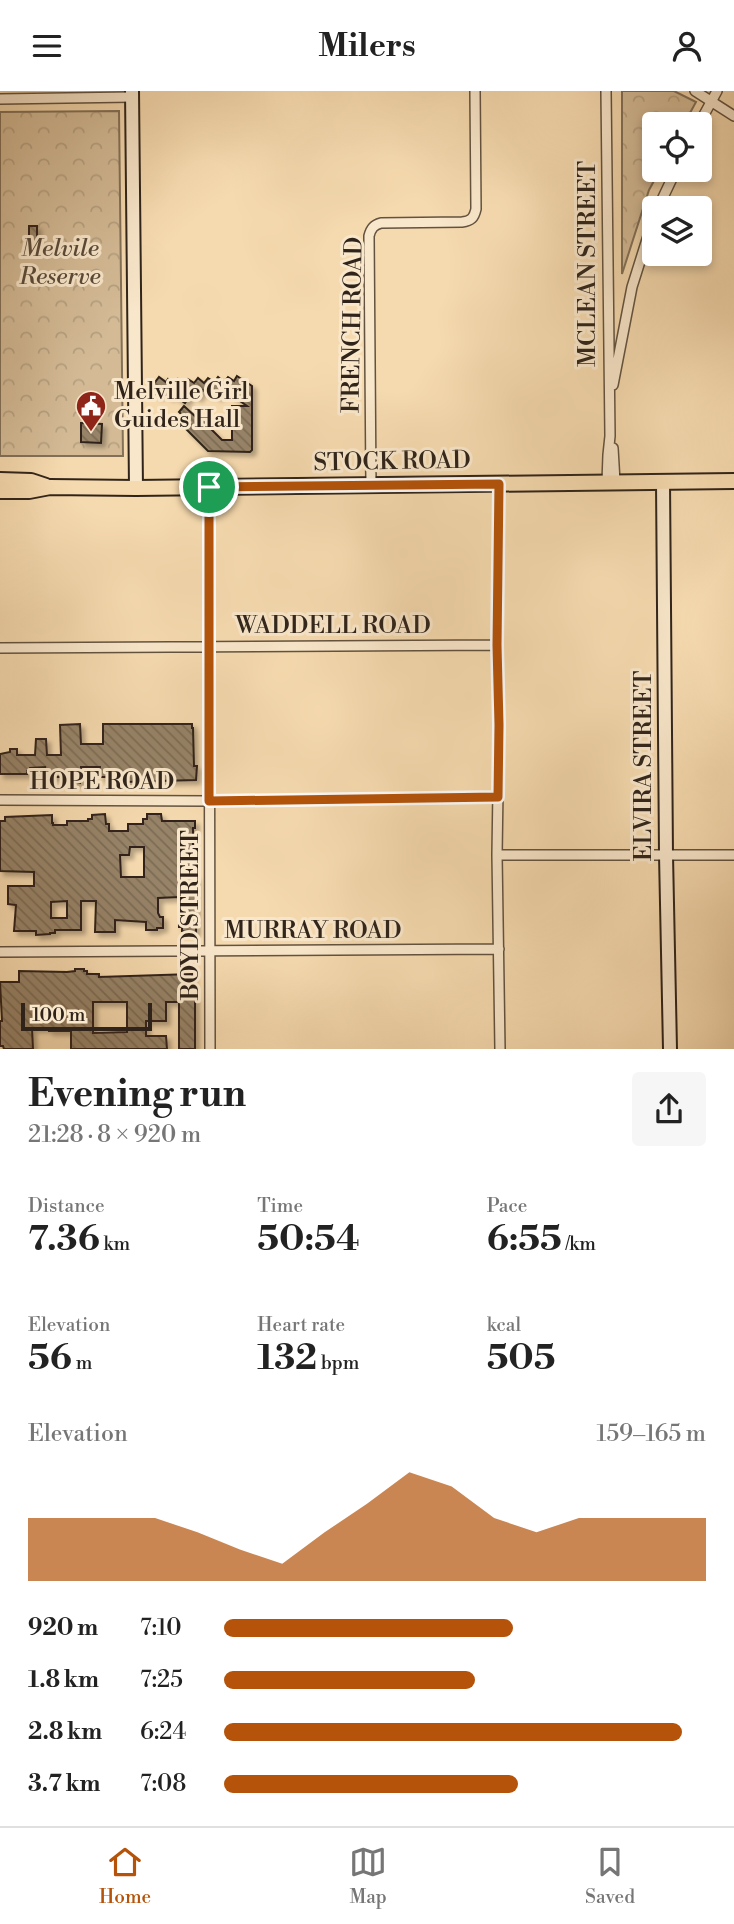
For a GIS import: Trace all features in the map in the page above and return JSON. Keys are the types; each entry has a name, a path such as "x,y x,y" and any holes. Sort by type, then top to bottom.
{"main road":[{"name":"STOCK ROAD","path":"0,481 31,481 50,487"},
{"name":"STOCK ROAD","path":"0,491 29,491 50,487 734,481"}],"street":[{"name":"FRENCH ROAD","path":"371,486 369,236 375,225 381,223 461,222 474,217 475,91"},
{"name":"MCLEAN STREET","path":"606,91 611,482"},
{"path":"695,91 734,116"},
{"path":"705,112 717,91"},
{"path":"0,99 132,94 136,488"},
{"path":"610,398 632,287 642,255"},
{"name":"ELVIRA STREET","path":"663,482 670,1049"},
{"path":"499,484 499,1049"},
{"name":"BOYD STREET","path":"209,487 210,1049"},
{"name":"WADDELL ROAD","path":"0,647 497,645"},
{"name":"HOPE ROAD","path":"0,800 209,801 498,797"},
{"path":"497,855 734,855"},
{"name":"MURRAY ROAD","path":"0,952 499,949"}],"green space":[{"path":"622,91 674,91 696,102 691,112 642,112 642,182 653,182 647,196 642,196 642,212 622,274"},
{"name":"Melvile Reserve","path":"119,111 123,456 0,456 0,112"}],"building":[{"path":"29,226 37,226 37,244 29,244"},
{"path":"237,376 252,386 250,452 208,451 186,429 191,424 179,412 184,406 222,440 232,440 232,406 247,406 223,389 218,397 203,390 198,398 192,393 185,403 172,394 170,397 163,392 159,396 152,391 159,377 175,384 178,379 184,384 188,379 194,383 198,378 204,383 208,378 214,382 218,377 224,382 228,377 234,381"},
{"name":"Melville Girl Guides Hall","path":"81,423 102,424 101,443 81,442"},
{"path":"80,724 81,744 103,744 103,724 192,724 196,780 122,782 115,781 115,777 100,777 100,767 81,767 80,783 61,783 61,777 45,777 45,767 30,768 27,774 0,774 0,754 17,749 17,755 35,755 36,739 46,739 47,755 61,755 60,725"},
{"path":"105,814 109,831 128,831 128,824 143,824 147,814 161,814 162,821 195,821 193,876 196,877 196,932 182,931 182,927 179,927 179,897 158,898 158,913 163,917 163,928 157,930 146,930 146,922 115,920 115,932 95,932 96,901 81,901 81,930 55,930 55,933 36,935 36,931 14,931 16,905 8,904 8,886 34,886 34,872 0,871 0,821 5,821 5,817 52,815 53,825 67,825 67,821 88,821 92,819 92,815","holes":["130,847 144,847 144,877 121,877 120,855 129,855","67,901 67,918 51,918 51,902"]},
{"path":"84,969 87,974 99,974 99,977 192,974 195,1049 179,1049 179,1002 166,1002 166,1021 146,1021 146,1036 166,1036 167,1049 71,1049 71,1031 49,1031 49,1028 32,1028 33,1049 4,1049 0,1046 0,982 19,982 19,971","holes":["93,1002 127,1002 127,1032 93,1033"]}],"place":[{"name":"Melville Girl Guides Hall","path":"91,433"}],"route":[{"path":"499,484 498,797 209,801 209,487 499,484"}]}
